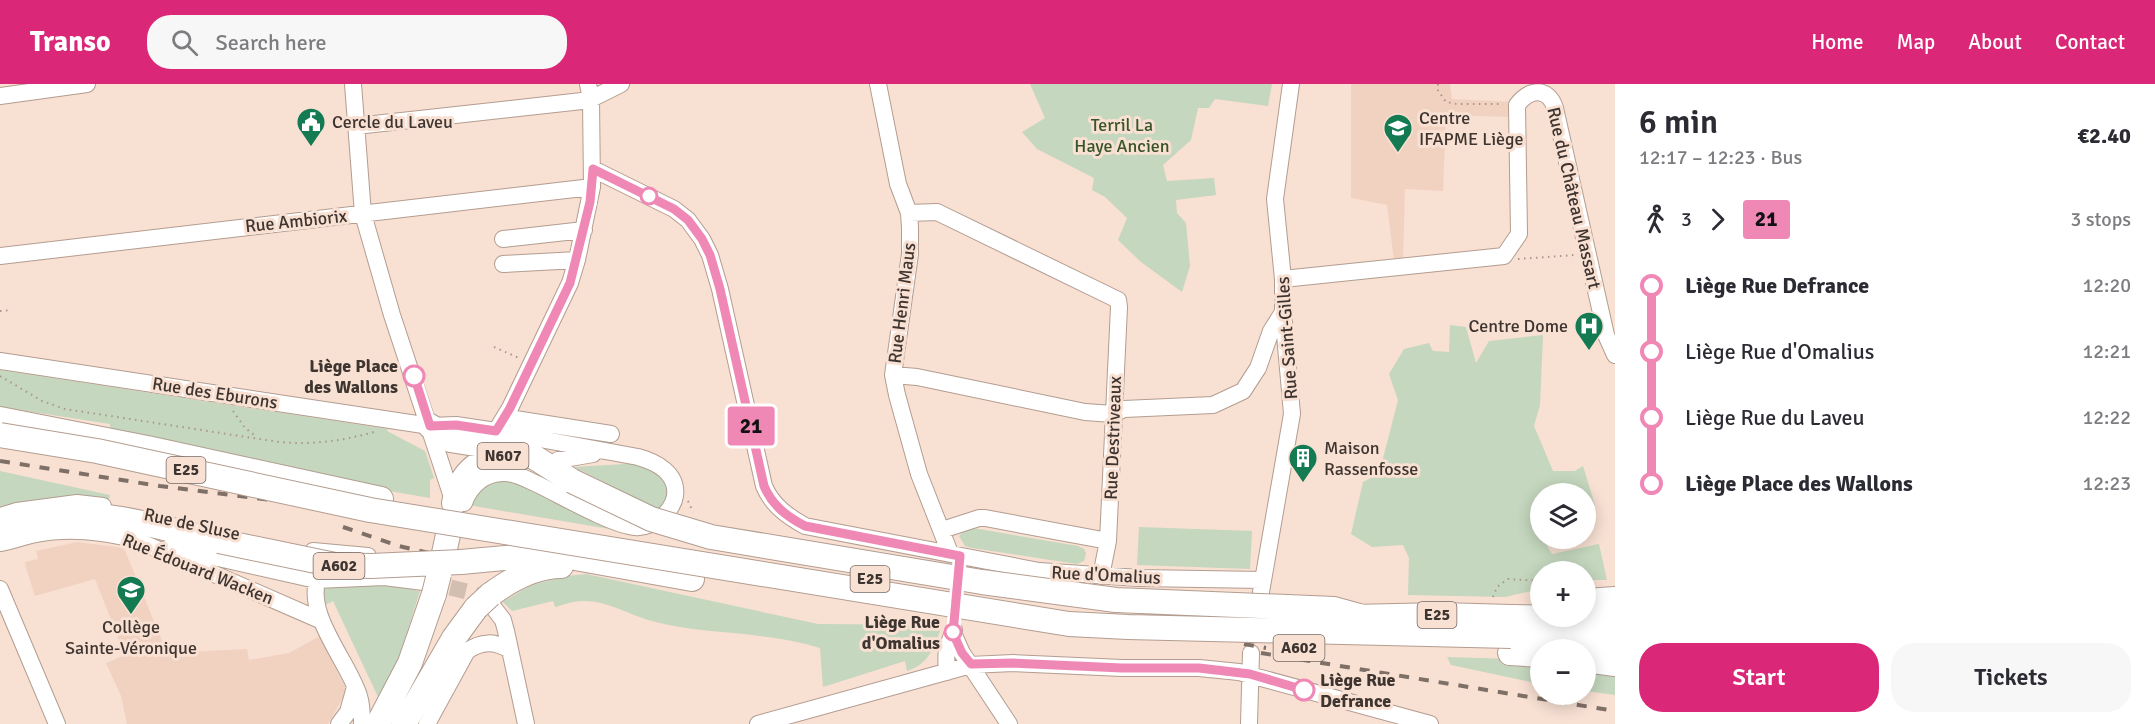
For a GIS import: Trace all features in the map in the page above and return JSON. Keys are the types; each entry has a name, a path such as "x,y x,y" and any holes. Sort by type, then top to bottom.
{"highway":[{"name":"E25","path":"0,419 152,448 381,499 1008,602 1096,611 1363,617 1440,615 1508,625 1533,639"},
{"name":"A602","path":"430,426 450,440 526,452 572,481 651,519 711,537 1015,587 1097,586 1122,594 1508,625"},
{"name":"E25","path":"0,435 97,451 370,510 1069,624 1128,627 1508,625 1615,619"},
{"name":"N607","path":"459,503 457,489 467,473 481,462 496,457 511,456 525,459 572,481"},
{"name":"A602","path":"1,540 35,520 65,515 106,518 335,565 446,574 537,555 555,556 593,560 641,571 852,607 1089,641 1508,625 1530,609"},
{"path":"392,724 426,657 454,531"},
{"name":"A602","path":"404,724 454,638 505,584 551,566 641,571"},
{"path":"378,724 410,663 446,574"},
{"name":"A602","path":"1097,586 1116,600 1334,609 1363,617"},
{"path":"1596,600 1615,599"},
{"name":"E25","path":"1596,644 1615,642"},
{"path":"1596,661 1615,664"}],"street":[{"path":"0,96 87,84"},
{"path":"353,84 363,214 392,315 459,503"},
{"path":"356,126 589,91 621,84"},
{"name":"Rue Henri Maus","path":"878,84 898,184 909,213 910,254 893,375 919,474 956,560"},
{"name":"Rue Saint-Gilles","path":"1262,586 1292,414 1275,199 1291,84"},
{"path":"496,431 512,414 531,364 570,283 577,260 592,187 589,91"},
{"name":"Rue du Château Massart","path":"1283,279 1504,256 1519,234 1517,105 1525,95 1536,92 1546,94 1552,101 1605,335 1615,354"},
{"name":"Rue d'Omalius","path":"593,169 674,209 688,220 702,239 710,255 720,289 764,486 779,509 789,518 805,526 956,560 1039,571 1097,586 1262,586"},
{"name":"Rue Ambiorix","path":"0,256 592,187"},
{"name":"Rue Destriveaux","path":"909,213 937,212 1118,300 1108,541 1097,586"},
{"path":"503,239 584,230"},
{"path":"502,264 577,260"},
{"path":"893,375 917,377 1085,412 1113,414 1124,409 1213,405 1243,391 1258,368 1271,331 1283,312"},
{"name":"Rue des Eburons","path":"0,361 430,426 456,425 529,436 654,461 665,469 674,483 675,496 666,514 651,525 637,528 620,524 507,473 490,475 478,482 459,503"},
{"path":"1258,368 1288,376"},
{"path":"512,414 611,434"},
{"path":"512,414 529,436"},
{"path":"558,460 605,452"},
{"name":"Rue de Sluse","path":"0,516 17,511 77,503 108,507 308,550 358,554 382,561"},
{"name":"Rue d'Omalius","path":"942,530 985,518 1108,541"},
{"name":"Rue Édouard Wacken","path":"1,540 65,530 104,533 134,539 321,621"},
{"name":"Rue de Sluse","path":"134,539 318,576 384,577 423,582 411,576"},
{"path":"340,560 358,554"},
{"path":"318,576 314,589 321,621 360,698 362,724"},
{"path":"0,589 57,724"},
{"path":"486,603 503,620 526,724"},
{"path":"947,672 945,654 953,631 962,653 1009,724"},
{"path":"427,724 467,651 478,644 488,643 500,644 510,650"},
{"path":"1249,724 1251,653"},
{"path":"758,724 971,664 1013,663 1122,668 1199,668 1250,674 1379,717 1430,724"},
{"path":"339,724 348,712 355,686"}],"path":[{"path":"1438,84 1437,89 1446,102 1517,105"},
{"path":"1518,259 1587,255"},
{"path":"0,311 12,310"},
{"path":"494,347 531,364"},
{"path":"0,376 42,401 65,409 300,444 354,438 388,429 389,419"},
{"path":"228,396 239,421 259,439"},
{"path":"1508,625 1497,587 1508,579 1530,580"}],"shaded area":[{"name":"Centre IFAPME Liège","path":"1351,84 1450,84 1452,99 1515,102 1511,117 1446,115 1443,191 1405,189 1403,261 1394,261 1387,205 1351,198"},
{"name":"Collège Sainte-Véronique","path":"77,542 124,548 167,653 247,649 249,660 289,653 320,636 347,691 328,724 127,724 121,696 106,663 125,655 95,579 35,596 26,568 25,562 38,559 36,551"}],"green space":[{"name":"Terril La Haye Ancien","path":"1030,84 1272,84 1268,106 1215,99 1209,108 1198,108 1191,140 1163,165 1167,181 1214,178 1216,195 1176,200 1177,213 1186,223 1190,266 1182,292 1141,262 1118,240 1127,218 1105,197 1092,190 1094,178 1037,149 1022,132 1045,118"},
{"path":"1450,325 1466,327 1476,363 1489,341 1543,335 1540,405 1534,426 1553,471 1575,471 1583,466 1588,483 1530,483 1530,549 1549,549 1552,554 1576,549 1596,549 1596,545 1599,544 1607,580 1596,580 1596,561 1530,561 1530,591 1505,597 1408,595 1409,558 1403,545 1372,547 1351,534 1363,482 1379,474 1398,400 1389,374 1404,349 1429,343 1433,351 1449,352"},
{"path":"0,370 388,429 387,431 425,451 434,478 430,480 430,498 366,487 110,432 110,424 0,407"},
{"path":"642,463 661,472 669,495 662,511 574,467"},
{"path":"0,471 110,495 108,502 40,501 0,506"},
{"path":"509,479 615,530 468,505 485,484"},
{"path":"967,527 1078,546 1086,553 1084,561 1077,564 965,546 959,536"},
{"path":"1139,527 1252,531 1250,569 1137,565"},
{"path":"586,574 818,624 942,625 930,653 915,668 907,671 905,661 823,687 820,648 772,638 670,625 591,601 555,607 553,601 512,611 503,602 531,585"},
{"path":"381,584 420,591 399,658 379,699 333,601 325,605 322,594 325,586"},
{"path":"1447,657 1510,659 1530,663 1530,682 1451,665"},
{"path":"1596,672 1615,675 1615,695 1596,692"}],"tunnel":[{"path":"427,582 473,593 492,606"}],"railway":[{"path":"0,461 160,486 318,506"},
{"path":"343,527 399,546 429,553"},
{"path":"1244,644 1266,648"},
{"path":"1261,653 1615,711"}],"bus line":[{"name":"21","path":"414,376 430,426 456,425 496,431 510,408 570,283 590,202 593,169 674,209 688,220 702,239 710,255 720,289 764,486 772,500 789,518 805,526 960,556 953,633 962,653 971,664 1199,668 1250,674 1304,690"}],"place":[{"name":"Cercle du Laveu","path":"311,148"},
{"name":"Centre IFAPME Liège","path":"1398,154"},
{"name":"Centre Dome","path":"1589,352"},
{"name":"Liège Place des Wallons","path":"414,376"},
{"name":"Maison Rassenfosse","path":"1303,484"},
{"name":"Collège Sainte-Véronique","path":"131,616"},
{"name":"Liège Rue d'Omalius","path":"953,632"},
{"name":"Liège Rue Defrance","path":"1304,690"}]}
